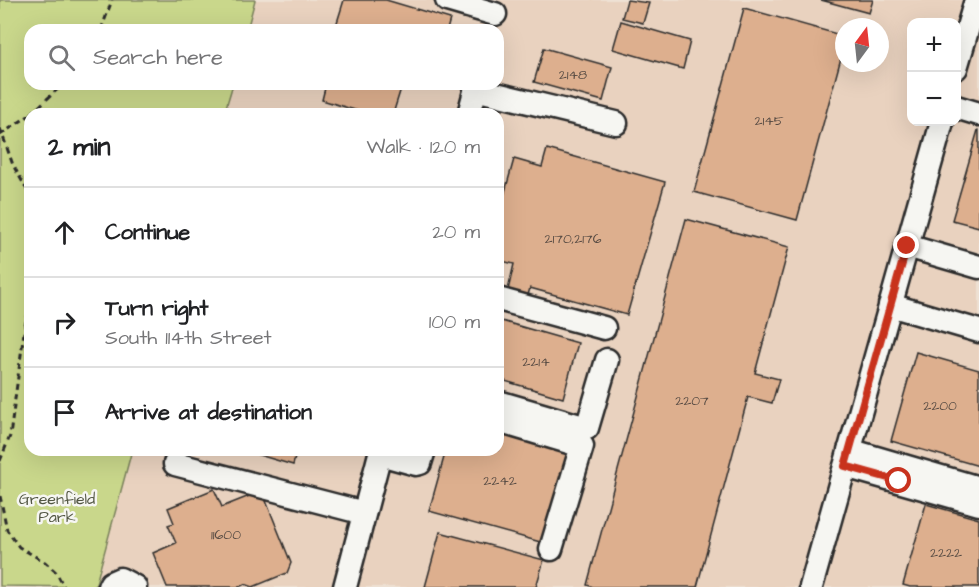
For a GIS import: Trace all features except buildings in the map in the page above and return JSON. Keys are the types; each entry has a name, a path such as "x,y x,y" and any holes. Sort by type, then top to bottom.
{"street":[{"path":"447,0 495,15"},
{"path":"961,54 976,0"},
{"path":"470,108 475,90"},
{"path":"491,90 616,123"},
{"path":"961,108 979,114"},
{"path":"811,587 941,126"},
{"path":"907,246 979,267"},
{"path":"504,301 604,328"},
{"path":"890,305 979,331"},
{"path":"551,549 607,360"},
{"path":"504,404 585,437"},
{"path":"504,422 585,437"},
{"path":"345,587 379,456"},
{"path":"392,456 416,464 420,463 422,456"},
{"path":"847,458 979,488"},
{"path":"847,458 979,504"},
{"path":"175,464 364,513"},
{"path":"109,587 111,583 120,579 135,587"}],"path":[{"path":"103,24 112,0"},
{"path":"38,108 57,90"},
{"path":"2,135 24,120"},
{"path":"0,128 24,184"},
{"path":"0,461 10,436 24,332"},
{"path":"0,496 7,530 19,547 45,562 56,572 64,587"}],"shaded area":[{"path":"255,0 979,0 979,587 95,587 130,456 504,456 504,108 226,108 231,90 504,90 504,24 249,24"}],"green space":[{"name":"Greenfield Park","path":"0,0 255,0 249,24 24,24 24,90 231,90 226,108 24,108 24,456 130,456 95,587 0,586"}],"route":[{"path":"899,481 845,466 907,246"}]}
